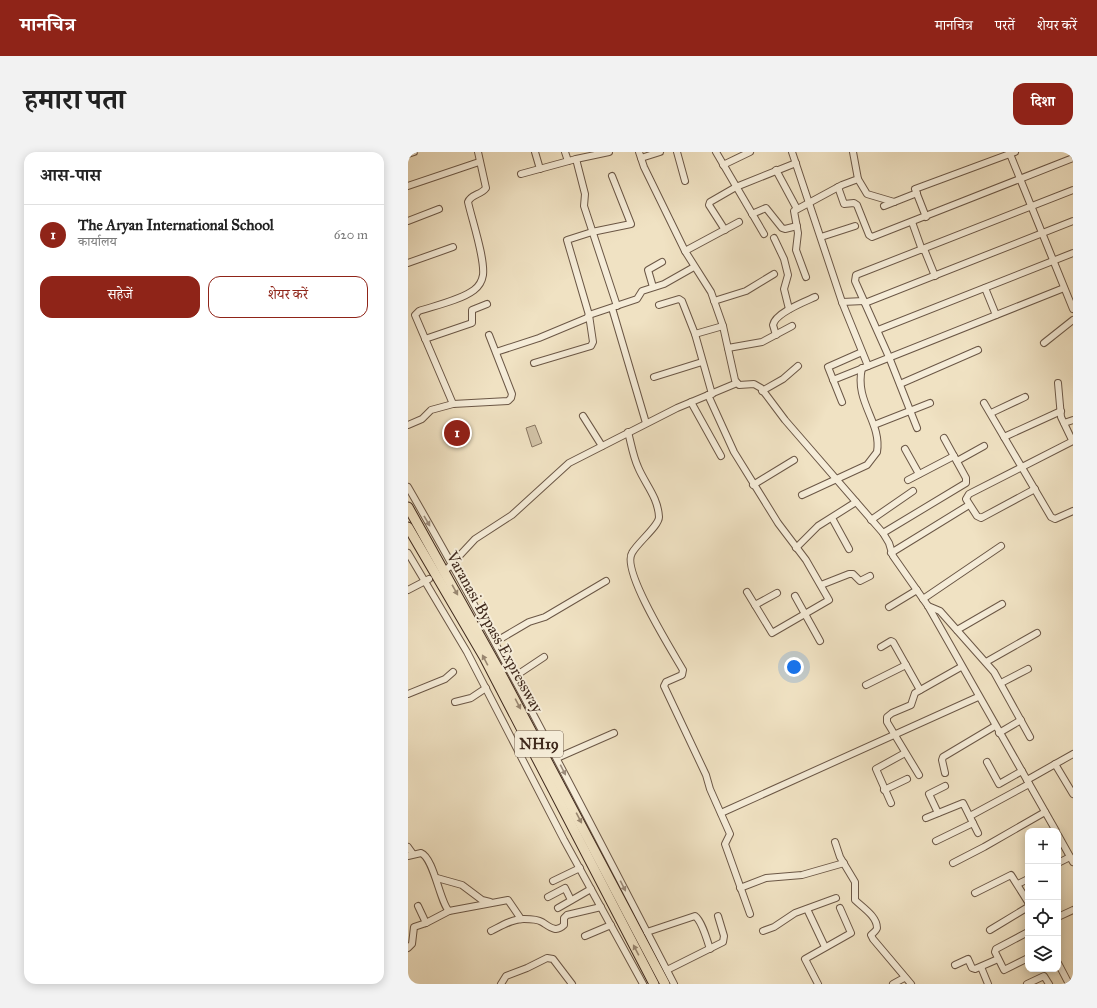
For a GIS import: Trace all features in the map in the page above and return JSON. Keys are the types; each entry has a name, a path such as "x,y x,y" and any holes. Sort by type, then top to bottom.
{"highway":[{"name":"Varanasi Bypass Expressway","path":"408,507 504,678 665,984"},
{"name":"Varanasi Bypass Expressway","path":"408,527 484,657 654,984"}],"street":[{"path":"408,154 414,152"},
{"path":"453,404 416,319 417,312 467,294 474,290 480,282 483,274 481,256 468,202 469,199 483,192 486,188 478,152"},
{"path":"535,152 540,169"},
{"path":"565,152 568,161"},
{"path":"521,174 608,152"},
{"path":"660,152 640,155 685,251 714,301 723,326 737,383 742,386 757,386 762,391 785,420 883,533 889,543 891,553 928,606 978,697 1054,828"},
{"path":"677,152 686,181"},
{"path":"716,152 764,234"},
{"path":"723,165 750,152"},
{"path":"792,152 842,302 862,352 865,367 860,378 860,390 874,425 878,446 874,457 867,465 802,495"},
{"path":"853,152 858,179 867,194 894,202"},
{"path":"926,217 915,189 1012,153 1020,179 1033,206 1042,233 1068,291 1073,309"},
{"path":"838,187 844,204 854,203 858,205 871,237 926,217 1073,158"},
{"path":"576,159 585,194 584,206 615,307 646,423"},
{"path":"408,186 479,162"},
{"path":"725,230 709,203 736,187 796,163"},
{"path":"776,170 797,209"},
{"path":"534,363 590,346 593,342 589,315 567,242 570,238 631,223 612,176"},
{"path":"806,276 796,250 797,226 794,213 797,209 810,204 838,187 858,179"},
{"path":"917,428 878,330 855,281 856,275 1073,190"},
{"path":"884,206 917,193"},
{"path":"752,214 766,208 782,228 785,229 797,226"},
{"path":"408,221 439,209"},
{"path":"842,302 865,302 1073,221"},
{"path":"685,251 739,222"},
{"path":"912,222 935,276"},
{"path":"821,236 855,226"},
{"path":"774,238 784,259 788,275 784,289 789,309"},
{"path":"408,264 453,247"},
{"path":"878,330 1073,253"},
{"path":"653,287 648,270 662,262"},
{"path":"496,352 539,338 587,318 589,315 636,299 642,291 664,284 694,267"},
{"path":"714,301 746,292 774,274"},
{"path":"985,288 996,315"},
{"path":"833,380 996,315 1068,291"},
{"path":"776,335 773,322 789,309 815,297"},
{"path":"659,305 681,300 695,334 710,394 734,452 821,585 829,600 772,633 747,592"},
{"path":"425,339 472,322 472,310 487,304"},
{"path":"1044,342 1073,320"},
{"path":"695,334 723,326"},
{"path":"728,348 758,343 792,326"},
{"path":"408,425 422,419 431,410 453,404 508,401 511,398 512,394 489,335"},
{"path":"900,384 978,350"},
{"path":"842,402 828,369 830,365 862,352"},
{"path":"654,377 702,362"},
{"path":"762,391 783,379 798,366"},
{"path":"450,566 475,539 512,515 565,466 646,423 737,383"},
{"path":"1035,489 981,518 977,516 966,499 969,494 1073,441 1064,423 1058,383"},
{"path":"991,413 1025,397"},
{"path":"691,402 721,456"},
{"path":"874,425 930,403"},
{"path":"984,403 1052,518 1055,519 1073,511"},
{"path":"1004,437 1061,410"},
{"path":"583,416 602,446"},
{"path":"1064,423 1073,420"},
{"path":"628,432 637,465 652,492 659,516 657,523 632,553 630,560 631,570 655,621 683,670 682,675 666,682 664,686 706,775 710,789 730,835 725,844 750,914"},
{"path":"883,533 966,482 966,478 944,438"},
{"path":"908,480 984,446"},
{"path":"905,449 919,474"},
{"path":"754,484 794,460"},
{"path":"408,487 450,566 514,677 674,984"},
{"path":"871,520 913,491"},
{"path":"796,548 807,539 816,528 856,502"},
{"path":"891,553 969,505"},
{"path":"832,518 849,549"},
{"path":"923,599 1000,546"},
{"path":"408,553 427,580 467,652 591,890 642,982 634,984"},
{"path":"821,585 849,574 853,574 860,581 870,576"},
{"path":"408,590 427,580"},
{"path":"495,642 529,622 546,617 606,581"},
{"path":"889,607 917,590"},
{"path":"755,606 777,593"},
{"path":"795,596 820,640"},
{"path":"957,630 1002,604"},
{"path":"928,606 940,611 986,662 1001,683 1030,737"},
{"path":"986,662 1037,634"},
{"path":"881,647 892,641 920,690"},
{"path":"514,677 544,657"},
{"path":"866,685 906,665"},
{"path":"918,775 887,722 887,717 892,713 911,705 914,695 920,690 946,677 961,667"},
{"path":"1001,683 1028,669"},
{"path":"408,694 444,679 453,672"},
{"path":"455,702 471,698 486,688"},
{"path":"721,813 978,697"},
{"path":"999,732 1021,720"},
{"path":"945,773 942,760 944,757 995,726"},
{"path":"557,758 614,733"},
{"path":"891,803 876,769 906,753"},
{"path":"970,816 1073,754"},
{"path":"987,762 999,784 1022,771"},
{"path":"1055,764 1073,794"},
{"path":"884,790 906,779"},
{"path":"938,813 929,794 945,786"},
{"path":"926,818 963,804 978,833"},
{"path":"953,863 1045,812"},
{"path":"936,841 973,823"},
{"path":"1061,840 1072,859 1061,862"},
{"path":"835,842 844,863 855,882 855,900 869,912 876,926 876,929 871,936 910,984"},
{"path":"408,846 410,855 424,854 436,878 446,907 449,911"},
{"path":"740,888 766,878 802,875 844,863"},
{"path":"553,881 580,868"},
{"path":"975,893 1010,875 1018,884 1027,900"},
{"path":"436,878 464,886 484,901 493,902"},
{"path":"1018,884 1025,880"},
{"path":"548,896 565,888 571,900"},
{"path":"558,908 591,890"},
{"path":"763,931 774,927 793,914 836,898"},
{"path":"408,948 412,944 413,928 449,911 479,907 493,902 508,900 521,919"},
{"path":"418,906 426,923"},
{"path":"491,931 511,921 521,919 536,920 552,929 557,929 564,925 564,918 567,915 601,907"},
{"path":"818,984 805,959 851,933 840,908"},
{"path":"990,930 1025,909"},
{"path":"807,910 825,947"},
{"path":"1061,916 1073,910"},
{"path":"647,932 695,916 699,919 710,949"},
{"path":"667,970 723,942 724,939 718,916"},
{"path":"585,936 611,926"},
{"path":"1025,934 996,949 998,959 1004,970 1025,960"},
{"path":"501,984 506,976 547,958 553,959 572,984"},
{"path":"955,965 968,959 973,969 998,959"},
{"path":"981,967 988,984"},
{"path":"1061,969 1069,984"},
{"path":"1027,984 1044,976 1049,984"},
{"path":"893,984 904,978"}],"shaded area":[{"path":"535,425 542,443 532,447 526,428"}],"place":[{"name":"The Aryan International School","path":"457,433"}]}
